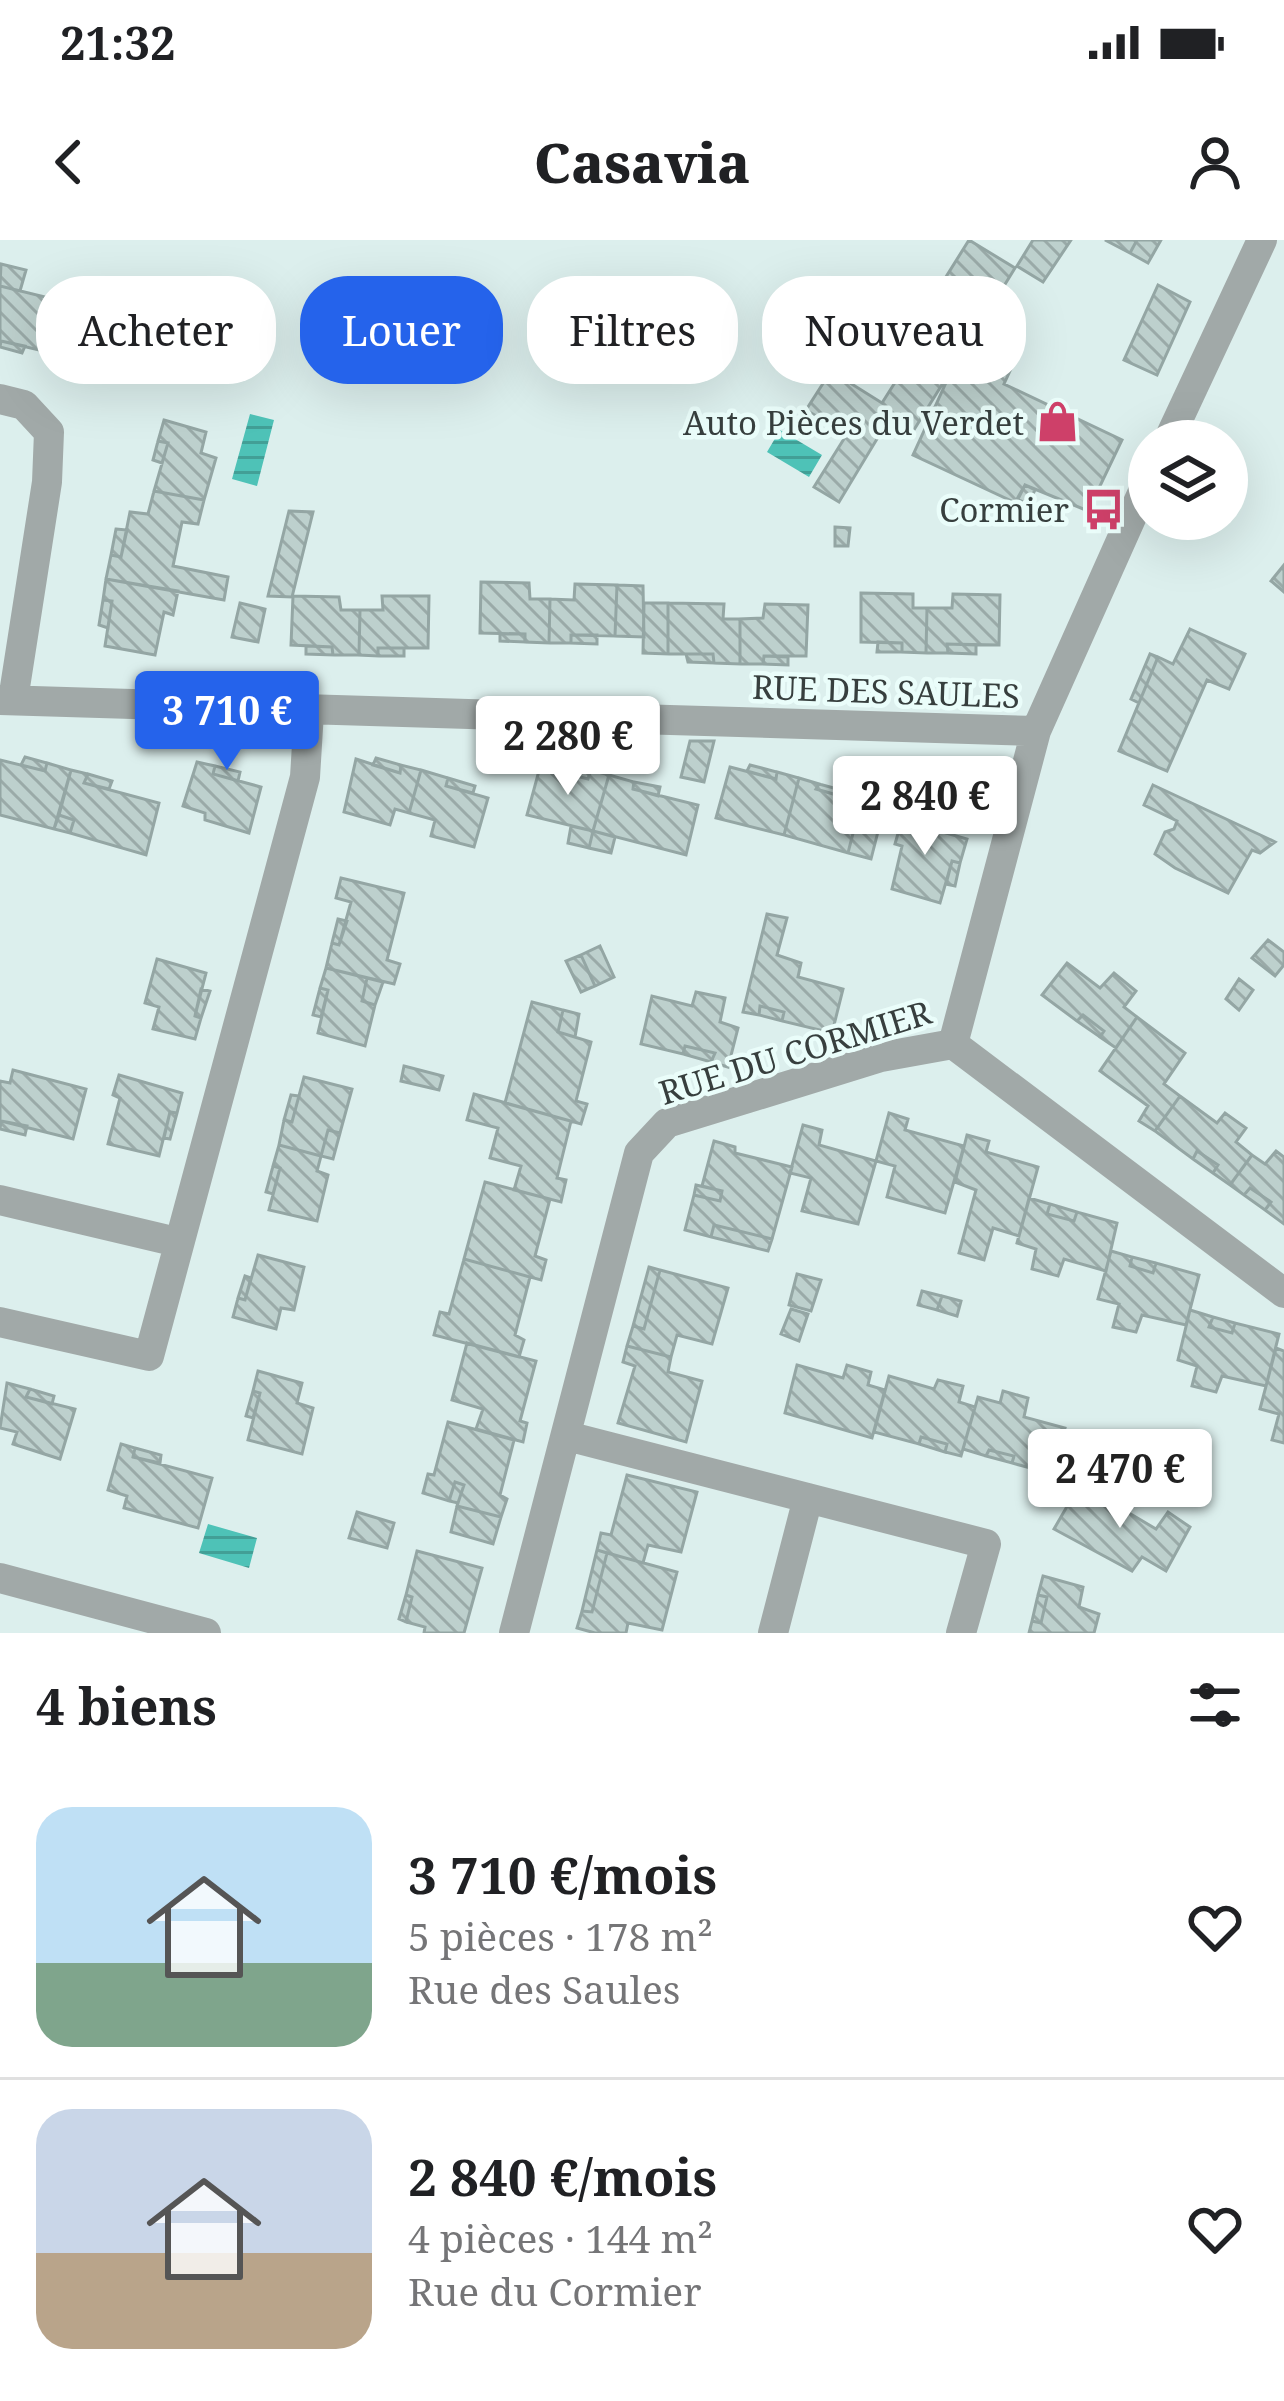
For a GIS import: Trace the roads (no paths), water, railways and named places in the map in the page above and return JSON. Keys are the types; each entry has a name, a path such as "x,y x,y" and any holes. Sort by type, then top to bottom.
{"street":[{"path":"1178,420 1262,240"},
{"name":"RUE DES SAULES","path":"0,399 24,405 49,432 47,482 7,700 1036,731"},
{"name":"RUE DU CORMIER","path":"514,1633 639,1153 667,1123 881,1057 953,1044 1036,731 1128,525"},
{"path":"0,1322 149,1356 305,777 309,712"},
{"path":"953,1044 1284,1293"},
{"path":"0,1200 177,1242"},
{"path":"567,1436 986,1544 961,1633"},
{"path":"773,1633 808,1498"},
{"path":"0,1578 206,1633"}],"water":[{"path":"250,414 274,420 257,486 232,479"},
{"path":"780,430 822,455 809,477 767,452"},
{"path":"208,1524 257,1538 249,1568 199,1553"}],"place":[{"name":"Auto Pièces du Verdet","path":"1058,422"},
{"name":"Cormier","path":"1103,509"}]}
